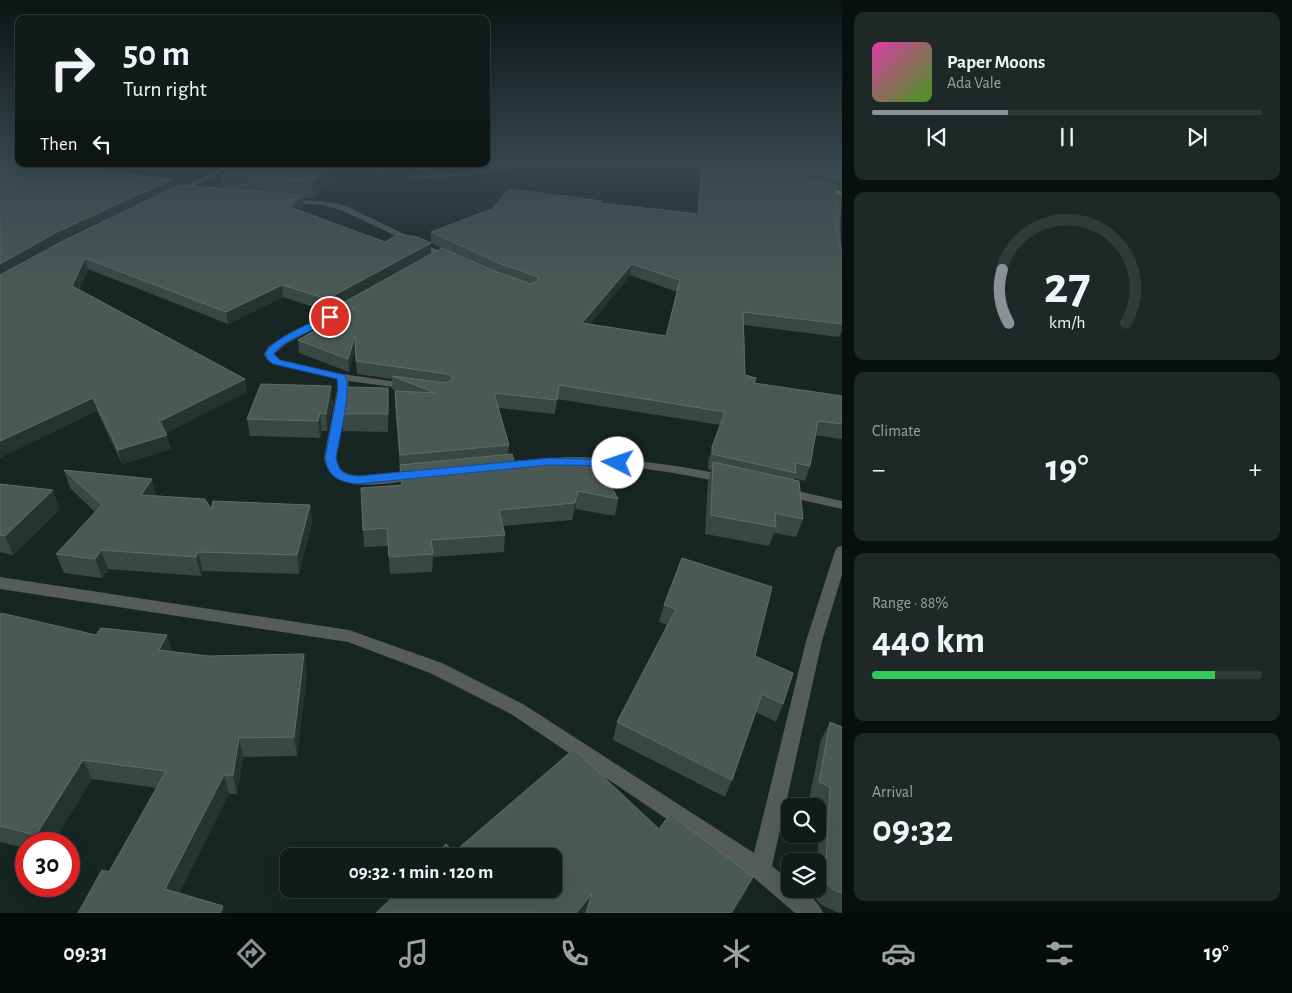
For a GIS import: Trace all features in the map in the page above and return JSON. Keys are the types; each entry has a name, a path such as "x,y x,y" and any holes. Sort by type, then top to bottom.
{"street":[{"path":"325,204 343,208 457,261"},
{"path":"839,204 835,223 835,238 842,257"},
{"path":"428,262 441,254"},
{"path":"367,296 282,342 272,349 271,358 277,362 342,377 418,388"},
{"path":"342,377 343,390 330,458 332,467 337,474 346,479 358,480 425,474"},
{"path":"482,468 549,462 608,462 663,467 738,482"},
{"path":"776,490 842,505"},
{"path":"760,870 814,641 842,551"},
{"path":"0,583 349,636 436,668 517,709 760,870 812,913"}],"building":[{"path":"0,204 119,204 57,232 0,264"},
{"path":"140,204 294,204 290,207 385,242 398,234 418,237 431,243 327,299 282,285 226,312 85,258 72,286 245,379 162,420 158,420 167,435 118,450 93,398 0,441 0,275 65,240"},
{"path":"497,204 606,204 699,214 700,204 835,204 836,230 842,248 842,324 743,312 745,375 756,378 754,383 842,396 842,424 818,421 810,466 795,463 796,473 712,454 712,447 725,412 559,385 557,400 494,393 509,445 400,455 395,391 436,393 392,376 446,383 454,378 447,374 356,361 355,336 348,359 298,340 354,308 341,304 442,248 494,271 531,284 538,281 538,277 501,264 431,232 492,209","holes":["632,264 680,280 666,336 582,323"]},
{"path":"261,384 331,386 326,414 320,413 318,421 247,419"},
{"path":"347,387 388,388 388,414 342,414"},
{"path":"512,454 516,468 598,461 618,499 578,491 575,503 499,510 505,535 431,540 433,554 389,557 387,528 363,530 361,488 402,485 400,465"},
{"path":"713,462 799,481 803,519 775,513 776,527 711,515"},
{"path":"64,470 152,479 141,495 205,499 211,509 213,501 310,505 297,555 198,552 196,557 101,550 95,559 56,554 102,505"},
{"path":"0,484 53,490 5,536 0,535"},
{"path":"682,558 772,587 755,656 793,673 783,704 762,694 732,780 617,722 676,609 664,605"},
{"path":"1,613 96,635 101,628 167,635 159,650 208,656 304,654 294,737 239,738 233,775 224,775 165,889 223,906 220,913 78,913 102,870 109,872 166,771 83,760 38,832 24,832 0,826"},
{"path":"830,722 842,727 842,893 832,889 826,882 830,787 819,782"},
{"path":"574,749 659,829 670,814 753,877 731,913 586,913 592,894 576,913 376,913 392,898 562,898 562,848 459,848"},
{"path":"446,844 450,848 442,848"}],"route":[{"path":"330,317 282,342 272,349 270,354 271,358 277,362 342,377 343,390 330,458 332,467 337,474 346,479 358,480 549,462 618,463"}]}
